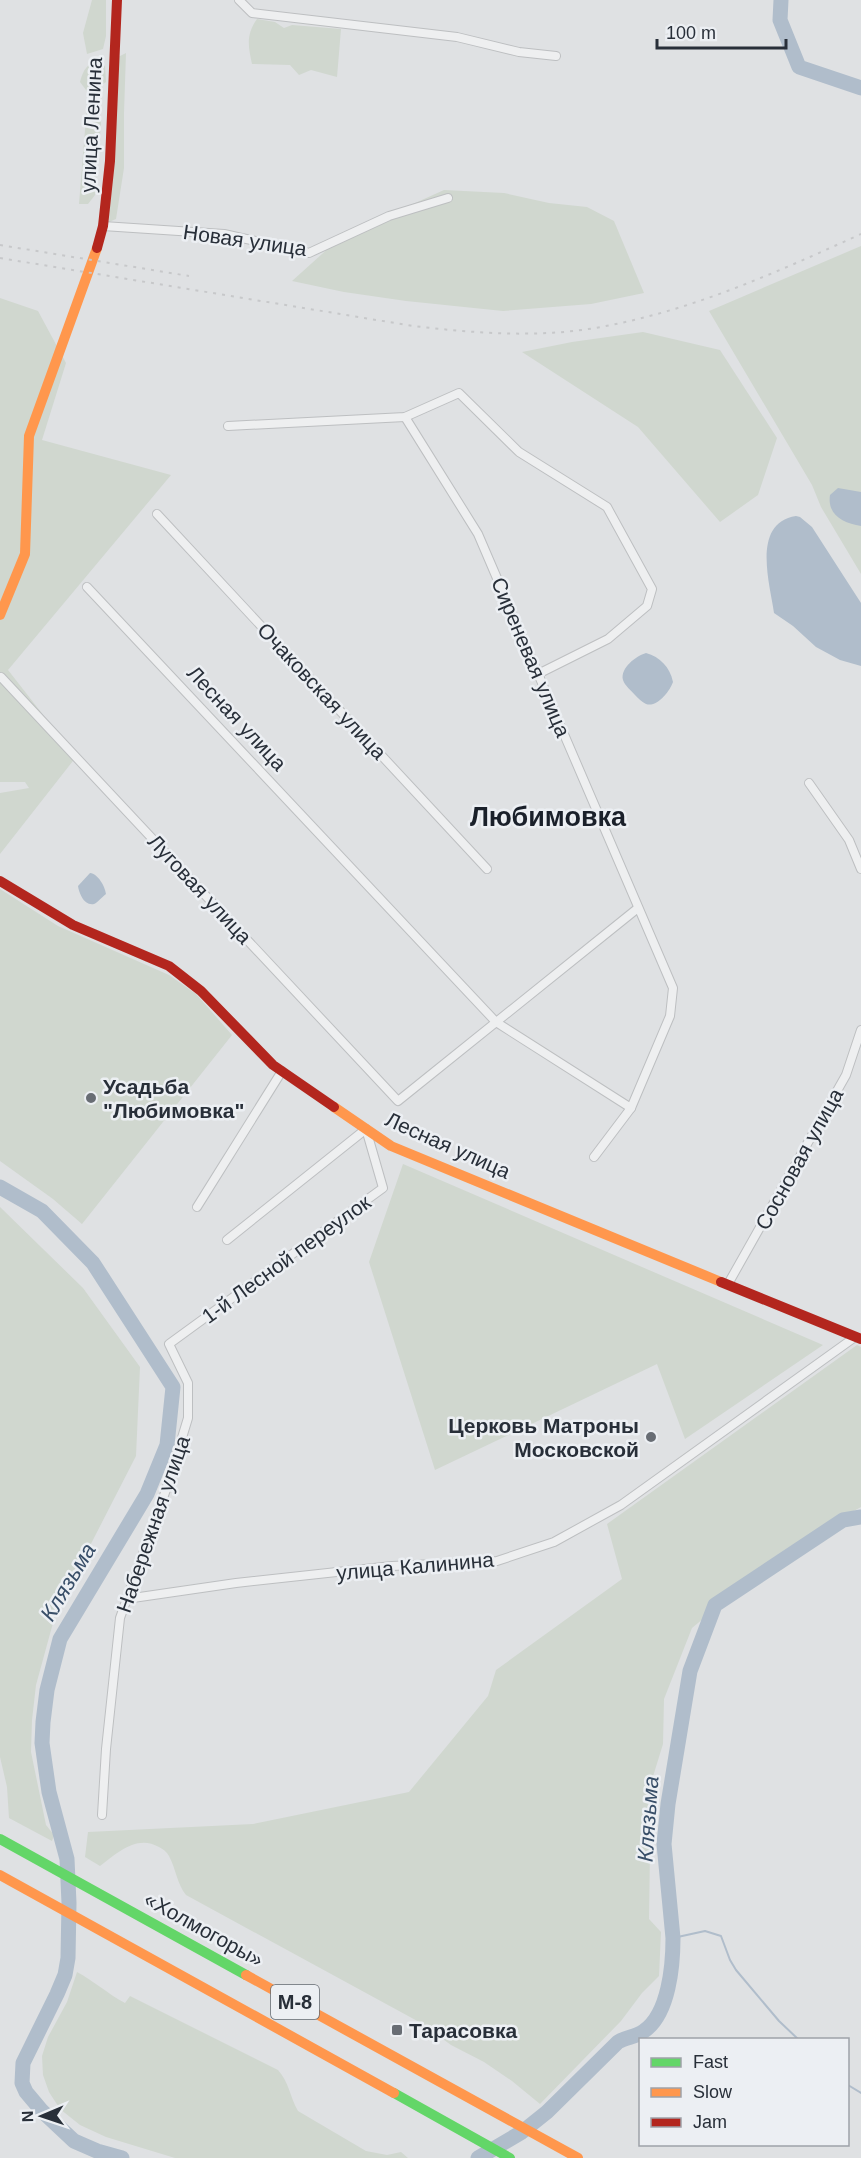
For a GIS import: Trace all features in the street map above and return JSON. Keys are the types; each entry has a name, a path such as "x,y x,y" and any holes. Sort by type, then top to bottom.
{"main road":[{"name":"улица Ленина","path":"0,615 25,554 29,436 97,252 103,226 110,161 117,0"},
{"name":"Лесная улица","path":"0,881 73,925 169,966 201,991 273,1065 391,1146 858,1338"},
{"name":"«Холмогоры»","path":"0,1839 580,2158"},
{"name":"М-8","path":"0,1875 510,2158"}],"street":[{"path":"245,2 252,13 457,37 519,52 556,56"},
{"name":"Новая улица","path":"103,226 224,234 309,253 389,216 448,198"},
{"path":"228,426 405,417 459,393 519,452 607,507 652,589 647,606 608,639 538,674"},
{"name":"Сиреневая улица","path":"405,417 478,534 673,988 670,1016 631,1108 594,1157"},
{"name":"Очаковская улица","path":"157,514 487,869"},
{"name":"Лесная улица","path":"87,587 496,1022 631,1108"},
{"name":"Луговая улица","path":"2,677 398,1101 496,1022"},
{"path":"809,783 849,840 861,869"},
{"path":"496,1022 638,908"},
{"name":"Сосновая улица","path":"728,1284 846,1075 861,1030"},
{"path":"197,1207 282,1071"},
{"path":"227,1240 366,1129"},
{"name":"1-й Лесной переулок","path":"169,1344 383,1188 366,1129"},
{"name":"улица Калинина","path":"126,1599 236,1582 392,1566 497,1561 554,1542 621,1504 858,1338"},
{"name":"Набережная улица","path":"102,1815 106,1749 120,1618 168,1487 188,1418 188,1383 169,1344"}],"shaded area":[{"path":"92,0 106,0 106,36 103,49 87,54 83,33"},
{"path":"257,19 275,22 284,28 292,25 341,29 337,77 311,70 299,75 290,65 252,64 249,40"},
{"path":"126,53 124,168 116,219 109,222 116,58"},
{"path":"100,60 105,66 106,82 89,94 80,82 81,78 89,65"},
{"path":"98,94 101,123 95,195 88,204 79,204 87,105"},
{"path":"444,190 504,193 549,203 587,207 614,221 644,293 591,304 503,311 406,301 344,292 292,281 342,236"},
{"path":"861,246 861,574 821,507 812,485 709,311"},
{"path":"0,298 38,311 66,363 42,440 171,475 8,670 76,757 0,854 0,793 29,788 25,782 0,782"},
{"path":"643,332 720,350 777,438 758,495 720,522 638,427 522,352"},
{"name":"Усадьба \"Любимовка\"","path":"0,889 58,926 169,975 196,994 232,1035 82,1224 53,1199 0,1161"},
{"path":"403,1164 823,1345 685,1439 657,1364 435,1470 369,1262"},
{"path":"0,1207 83,1288 140,1367 136,1456 56,1612 36,1685 31,1752 46,1825 54,1835 52,1841 9,1818 7,1787 0,1757"},
{"path":"857,1345 861,1347 861,1507 791,1546 692,1628 664,1699 663,1744 651,1783 649,1919 661,1932 659,1976 642,1993 621,2021 540,2104 512,2081 484,2062 451,2045 421,2023 186,1895 169,1856 160,1848 151,1844 135,1844 120,1851 100,1866 85,1857 88,1832 253,1824 409,1792 488,1696 496,1670 622,1579 607,1524"},
{"path":"77,1972 125,2003 130,1996 278,2070 285,2080 298,2111 366,2151 387,2155 401,2152 408,2158 175,2158 106,2137 80,2125 60,2109 49,2092 43,2075 42,2056 48,2037 67,2002"}],"water":[{"path":"838,488 861,492 861,526 848,523 834,513 831,508 830,495"},
{"path":"796,516 812,527 861,603 861,666 840,660 816,647 793,626 774,613 767,571 768,542 773,530 782,521"},
{"path":"646,653 664,663 673,682 659,701 650,705 639,699 623,680 626,667"},
{"path":"90,873 101,881 106,894 94,904 85,901 78,886"}],"waterway":[{"name":"Клязьма","path":"781,0 780,20 799,67 861,88"},
{"name":"Клязьма","path":"0,1187 42,1211 93,1263 173,1387 167,1445 147,1494 60,1639 47,1690 43,1722 42,1743 49,1792 67,1859 68,1958 65,1975 57,1994 23,2063 22,2083 26,2092 42,2111 74,2141 122,2158"},
{"name":"Клязьма","path":"478,2158 522,2132 547,2112 618,2042 644,2031 659,2013 668,1988 673,1949 664,1844 668,1804 690,1671 715,1605 843,1520 861,1517"},
{"path":"673,1938 705,1931 721,1936 736,1970 779,2021 797,2038"},
{"path":"849,2086 861,2093"}],"railway":[{"path":"0,258 413,326 527,334 595,328 698,302 764,277 861,234"},
{"path":"0,245 189,276"}],"traffic: fast":[{"path":"0,1839 246,1975"},
{"path":"394,2093 510,2158"}],"traffic: slow":[{"path":"0,615 25,554 29,436 97,248"},
{"path":"334,1107 391,1146 721,1282"},
{"path":"0,1875 394,2093"},
{"path":"246,1975 578,2158"}],"traffic: jam":[{"path":"97,248 103,226 110,161 117,0"},
{"path":"0,881 73,925 169,966 201,991 273,1065 334,1107"},
{"path":"721,1282 861,1339"}],"place":[{"name":"Усадьба \"Любимовка\"","path":"91,1098"},
{"name":"Церковь Матроны Московской","path":"651,1437"},
{"name":"Тарасовка","path":"397,2030"}],"district":[{"name":"Любимовка","path":"548,817"}]}
